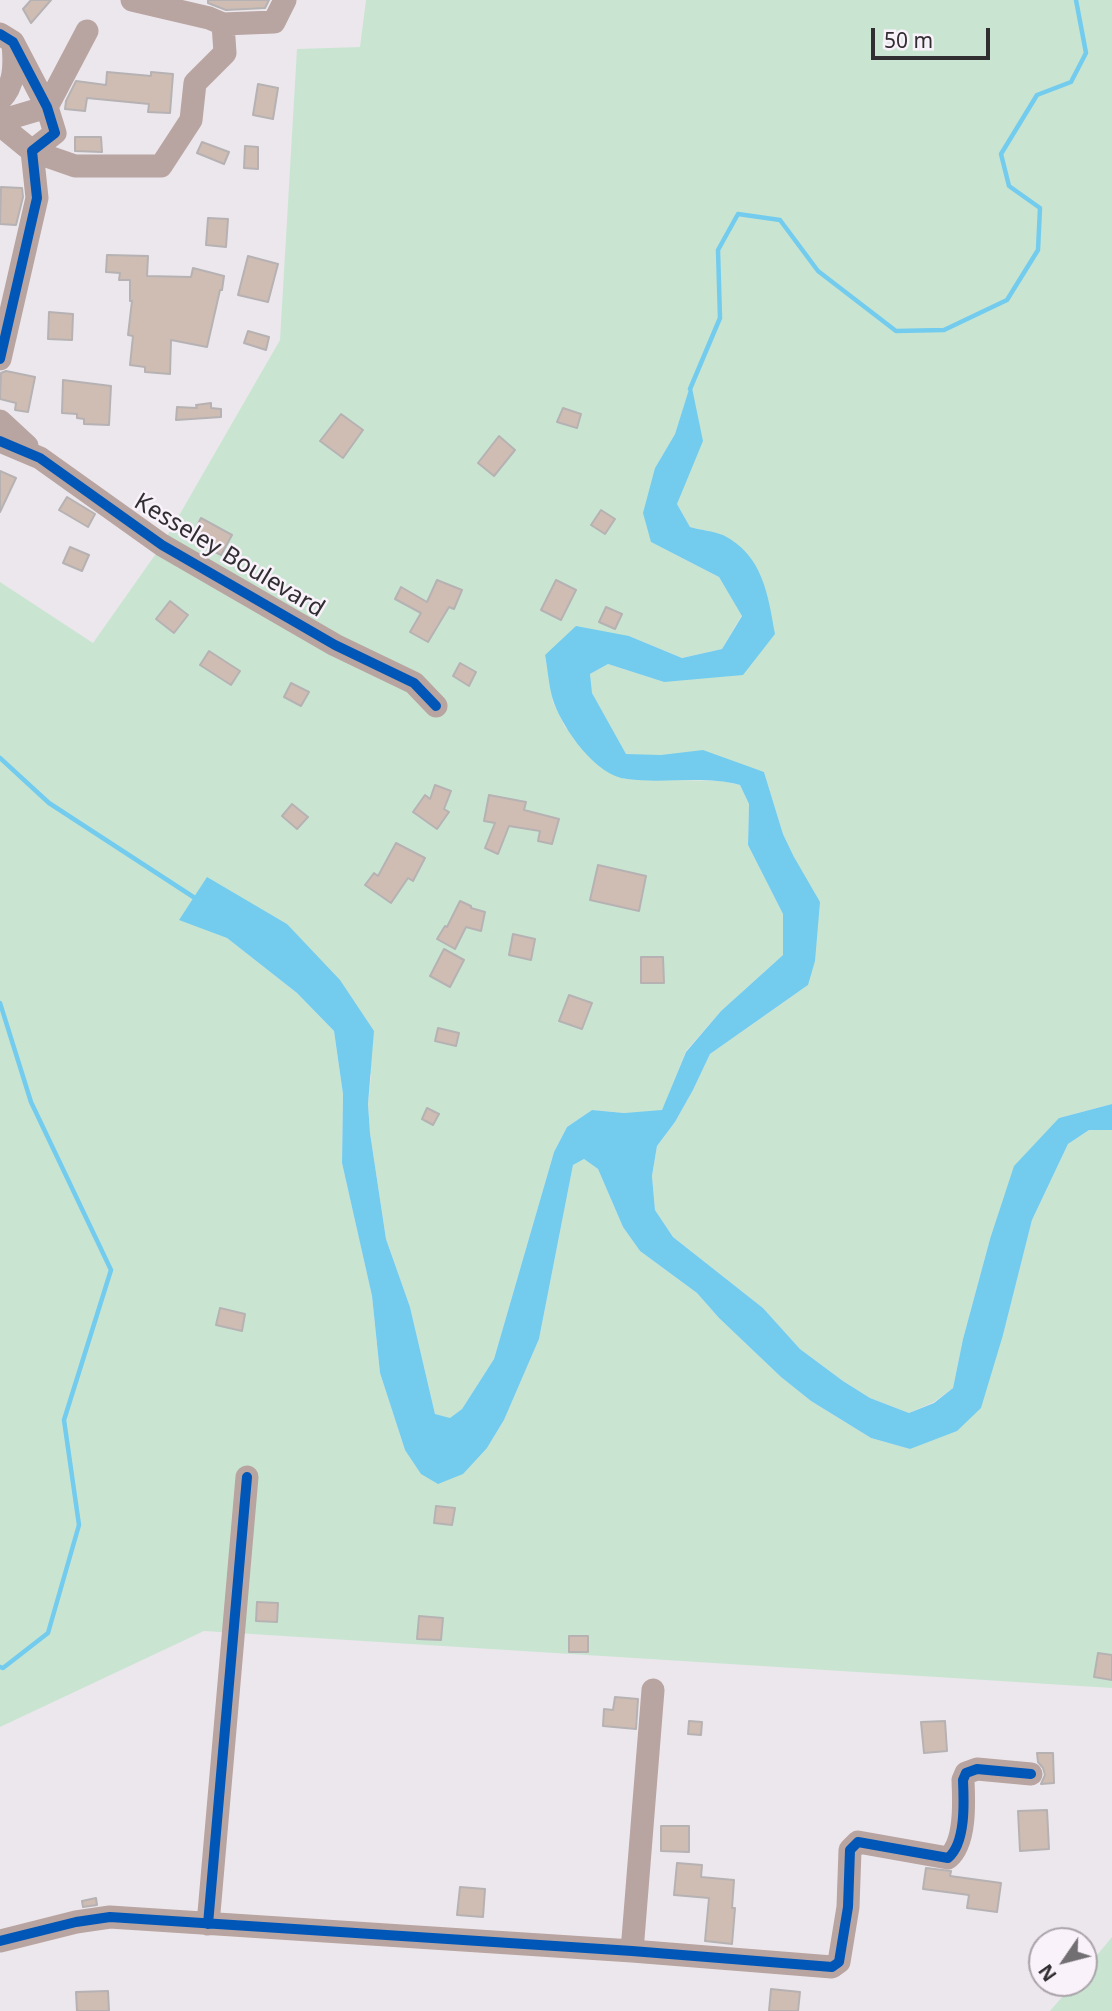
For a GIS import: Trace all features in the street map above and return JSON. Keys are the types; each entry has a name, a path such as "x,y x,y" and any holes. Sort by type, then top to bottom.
{"street":[{"path":"132,0 209,18 223,24 274,22 285,0"},
{"path":"0,123 32,151 75,166 161,166 191,120 195,83 225,53 223,24"},
{"path":"0,123 47,107 87,31"},
{"path":"6,38 47,107 55,133 32,151"},
{"path":"0,100 10,91 14,60 6,38"},
{"path":"0,359 37,198 32,151"},
{"path":"0,421 40,458"},
{"name":"Kesseley Boulevard","path":"0,441 40,458 162,545 335,645 414,683 436,706"},
{"path":"208,1924 247,1477"},
{"path":"632,1951 653,1690"},
{"path":"0,1941 76,1922 110,1917 632,1951 832,1968 839,1962 848,1907 850,1850 859,1842 948,1858 954,1853 960,1834 966,1773 977,1769 1031,1774"}],"green space":[{"path":"366,0 1112,0 1112,1104 1059,1118 990,1239 963,1339 953,1388 934,1402 909,1413 870,1398 800,1349 763,1308 673,1237 655,1210 652,1176 657,1146 675,1122 710,1054 808,985 794,857 783,834 764,772 660,755 626,755 591,692 590,674 608,664 664,682 775,634 723,535 690,527 677,504 691,385 675,434 655,468 651,542 719,577 742,615 722,649 682,658 629,636 545,655 553,702 565,727 624,779 722,781 740,785 749,804 748,845 783,914 783,955 721,1011 686,1051 662,1111 624,1113 592,1110 567,1127 554,1152 494,1359 462,1409 450,1419 435,1414 410,1307 386,1239 370,1133 368,1104 371,1075 287,924 207,878 180,919 227,938 297,993 334,1031 343,1094 342,1163 372,1296 380,1373 405,1450 487,1448 504,1420 539,1339 573,1165 584,1159 598,1169 623,1227 640,1251 697,1293 719,1318 781,1377 811,1401 871,1438 910,1449 1003,1335 1032,1220 1068,1144 1089,1130 1112,1130 1112,1688 204,1631 0,1727 0,582 93,643 162,545 280,340 297,49 360,47"},
{"path":"1112,1937 1112,2011 1050,2011 1062,1997 1098,1997 1098,1954"}],"water":[{"path":"691,383 703,441 677,504 690,527 723,535 747,553 766,591 775,634 743,675 664,682 608,664 590,674 592,693 626,754 661,755 703,750 764,772 783,834 820,902 815,961 808,985 710,1054 675,1122 657,1146 652,1176 655,1210 673,1237 763,1308 800,1349 870,1398 909,1413 934,1403 953,1388 963,1339 990,1239 1014,1166 1059,1118 1112,1104 1112,1130 1089,1130 1068,1144 1032,1220 1003,1335 981,1408 957,1431 910,1449 871,1438 811,1401 781,1377 719,1318 697,1293 640,1251 623,1227 598,1169 584,1159 573,1165 539,1339 504,1420 487,1448 463,1474 438,1484 421,1474 405,1450 380,1373 372,1296 342,1163 343,1094 334,1031 297,993 227,938 179,920 207,877 287,924 340,980 374,1031 368,1104 386,1239 410,1307 435,1414 450,1418 462,1409 494,1359 554,1152 567,1127 592,1110 624,1113 662,1110 686,1052 721,1011 783,955 783,914 748,845 749,804 740,785 712,781 627,779 604,770 583,750 565,726 554,703 549,680 545,655 576,626 629,636 682,658 722,649 742,616 719,577 651,542 643,513 655,468 675,434"}],"building":[{"path":"31,0 51,0 31,23 23,9"},
{"path":"208,0 269,0 265,8 226,10 208,3"},
{"path":"107,72 151,76 151,72 173,74 170,113 148,112 149,104 87,98 85,111 65,109 76,81 106,85"},
{"path":"258,84 278,88 273,119 253,115"},
{"path":"75,137 101,137 102,152 75,151"},
{"path":"202,142 229,152 224,164 197,153"},
{"path":"245,146 258,147 258,169 244,168"},
{"path":"1,187 22,188 23,197 16,225 0,224"},
{"path":"208,218 228,219 226,247 206,245"},
{"path":"107,255 148,256 147,276 191,277 193,268 224,276 207,347 171,340 170,374 145,372 145,367 130,365 133,336 128,335 132,301 130,280 119,280 120,273 106,272"},
{"path":"248,256 278,264 268,302 238,295"},
{"path":"49,312 73,314 72,340 48,339"},
{"path":"248,331 269,337 266,350 244,343"},
{"path":"6,371 35,377 28,412 15,410 16,403 0,399 1,373"},
{"path":"63,380 111,386 109,425 84,424 84,419 77,418 77,414 62,413"},
{"path":"211,403 211,408 221,409 221,417 176,420 177,407 197,408 196,405"},
{"path":"563,408 581,414 577,428 557,422"},
{"path":"341,414 363,430 343,458 320,441"},
{"path":"499,436 515,450 494,476 478,463"},
{"path":"0,471 16,478 0,512"},
{"path":"67,497 95,514 88,527 59,510"},
{"path":"601,510 615,519 605,534 591,525"},
{"path":"201,518 232,535 221,555 190,539"},
{"path":"70,547 89,555 82,571 63,563"},
{"path":"437,580 462,590 454,609 449,607 428,642 410,632 421,613 395,599 401,587 427,602"},
{"path":"556,580 576,590 561,620 541,610"},
{"path":"170,601 188,615 174,633 156,619"},
{"path":"606,607 622,614 615,629 599,622"},
{"path":"209,651 240,671 231,685 200,665"},
{"path":"460,663 476,672 469,686 453,676"},
{"path":"291,683 309,692 301,706 284,697"},
{"path":"435,785 451,791 444,809 449,812 437,829 413,812 425,795 430,799"},
{"path":"489,795 526,802 524,810 559,819 552,844 538,841 540,831 509,826 498,854 485,848 495,823 484,821"},
{"path":"292,804 308,817 297,829 282,816"},
{"path":"396,843 425,858 413,881 408,878 391,903 365,885 374,873 378,876"},
{"path":"598,865 646,876 639,911 590,900"},
{"path":"460,901 485,912 481,931 466,927 455,949 437,939 445,926 447,927"},
{"path":"513,934 535,939 531,960 509,955"},
{"path":"444,949 464,960 450,987 430,976"},
{"path":"641,957 663,957 664,983 641,983"},
{"path":"569,995 592,1003 582,1029 559,1021"},
{"path":"438,1028 459,1033 456,1046 435,1041"},
{"path":"427,1108 439,1114 433,1125 422,1119"},
{"path":"220,1308 245,1314 242,1331 216,1325"},
{"path":"436,1506 455,1508 452,1525 434,1523"},
{"path":"257,1602 278,1603 277,1622 256,1621"},
{"path":"419,1616 443,1618 441,1640 417,1639"},
{"path":"569,1636 588,1636 588,1652 569,1652"},
{"path":"1098,1653 1112,1655 1112,1680 1094,1677"},
{"path":"615,1697 638,1699 636,1729 603,1726 604,1709 613,1710"},
{"path":"689,1721 702,1722 701,1735 688,1734"},
{"path":"945,1721 947,1751 924,1753 921,1722"},
{"path":"1037,1753 1053,1753 1054,1783 1041,1784 1045,1775 1038,1762"},
{"path":"1047,1810 1049,1849 1020,1851 1018,1811"},
{"path":"661,1826 689,1826 689,1852 661,1851"},
{"path":"677,1863 702,1865 701,1877 734,1880 732,1944 705,1941 709,1898 674,1895"},
{"path":"926,1868 951,1871 950,1876 1001,1883 997,1912 967,1908 969,1895 923,1889"},
{"path":"460,1887 485,1889 483,1917 457,1915"},
{"path":"96,1898 97,1905 83,1907 82,1901"},
{"path":"771,1989 800,1992 798,2011 769,2011"},
{"path":"108,1991 109,2011 77,2011 76,1992"}],"waterway":[{"path":"690,389 720,318 718,250 738,214 780,220 818,271 896,331 944,330 1007,300 1038,250 1040,208 1009,186 1001,154 1037,95 1071,82 1086,53 1076,0"},
{"path":"0,758 49,803 198,900"},
{"path":"0,1003 31,1102 111,1270 64,1420 79,1525 48,1633 3,1668 0,1667"}],"cycle path":[{"path":"0,34 13,42 47,107 55,133 32,151 37,198 0,359"},
{"path":"0,441 40,458 162,545 335,645 414,683 436,706"},
{"path":"208,1924 247,1477"},
{"path":"0,1941 76,1922 110,1917 632,1951 832,1967 839,1962 848,1907 850,1850 858,1842 948,1858 961,1833 963,1780 966,1773 977,1769 1031,1774"}]}
